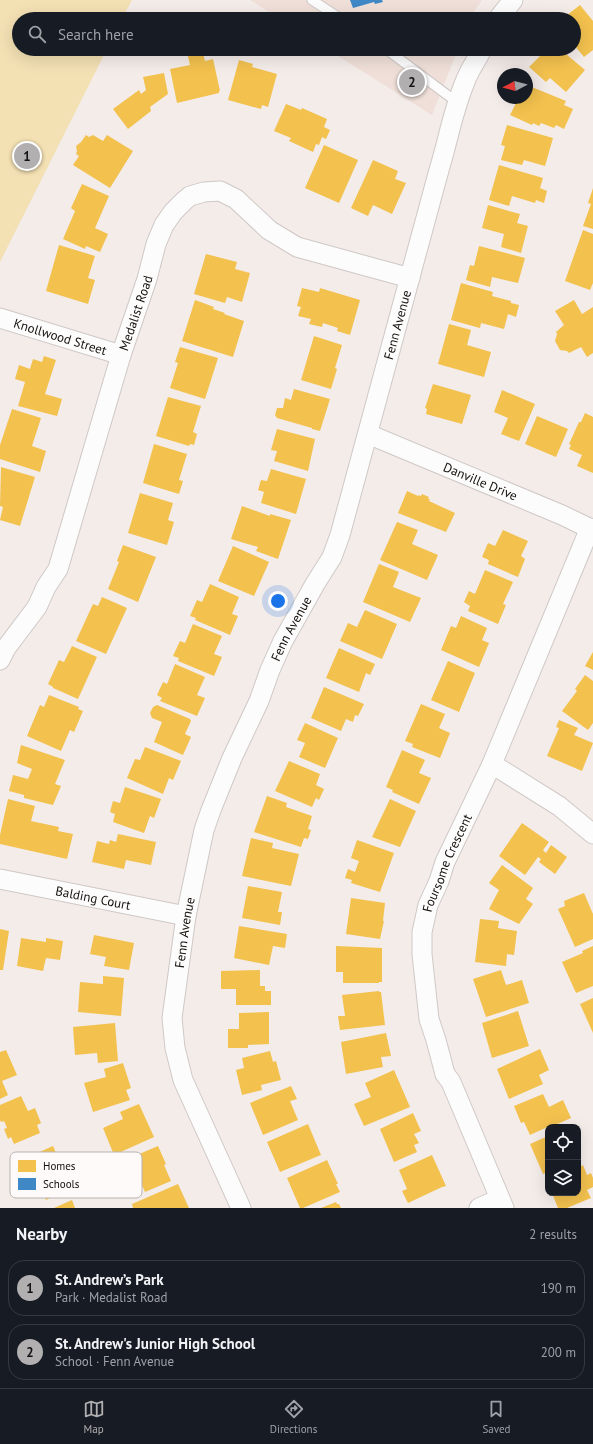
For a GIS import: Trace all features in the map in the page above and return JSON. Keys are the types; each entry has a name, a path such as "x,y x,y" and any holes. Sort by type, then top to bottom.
{"street":[{"path":"504,12 513,0"},
{"name":"Fenn Avenue","path":"241,1208 183,1080 175,1048 172,1018 186,916 204,830 210,810 232,758 259,701 270,670 283,642 315,584 332,557 340,535 458,103 465,80 478,56"},
{"name":"Medalist Road","path":"0,660 6,648 37,607 46,587 58,569 121,355 148,279 156,244 164,225 173,212 184,201 190,196 204,192 220,191 236,199 269,230 297,247 410,278"},
{"name":"Knollwood Street","path":"0,318 121,355"},
{"name":"Danville Drive","path":"368,434 592,529"},
{"name":"Foursome Crescent","path":"502,1203 451,1082 445,1074 436,1040 428,1019 422,954 422,932 428,904 439,881 445,862 492,764 592,529"},
{"path":"492,764 559,806 593,834"},
{"name":"Balding Court","path":"0,879 186,916"},
{"path":"479,1208 502,1203"}],"lane":[{"path":"312,0 330,12"},
{"path":"395,56 458,103"}],"shaded area":[{"path":"0,0 132,0 126,12 12,12 12,56 103,56 0,262"},
{"path":"250,0 482,0 474,12 269,12"},
{"path":"338,56 455,56 432,115"}],"building: Homes":[{"path":"580,5 593,21 593,50 584,57 581,53 581,12 571,12"},
{"path":"188,56 204,56 205,61 213,59 220,91 219,93 177,103 170,69 190,65"},
{"path":"540,56 568,56 585,70 566,92 550,78 546,82 533,71 533,68 529,67"},
{"path":"239,60 253,64 252,67 277,74 268,107 262,105 261,109 228,100"},
{"path":"164,73 168,94 150,107 151,111 128,129 113,109 139,90 141,94 146,90 143,77"},
{"path":"533,87 566,101 564,105 573,109 564,129 556,125 554,128 541,123 539,126 533,123 532,125 510,115 516,104 533,104"},
{"path":"286,104 301,110 302,108 327,119 324,127 330,130 326,139 322,137 319,145 316,144 313,152 289,141 291,138 274,131"},
{"path":"507,125 553,138 545,166 524,160 522,165 501,160 505,146 501,145"},
{"path":"86,135 89,137 93,135 103,141 107,135 133,151 110,188 73,165 79,156 76,154 76,146"},
{"path":"324,145 358,160 339,203 305,188"},
{"path":"373,160 398,171 395,179 406,183 392,214 373,205 368,216 351,208"},
{"path":"499,165 543,178 540,188 547,191 544,203 536,200 535,203 512,196 509,206 489,200"},
{"path":"82,184 109,196 95,228 108,234 100,252 86,246 85,249 63,239 75,211 71,208"},
{"path":"593,188 593,229 583,226 591,204 588,203"},
{"path":"488,205 520,214 517,223 528,226 521,253 501,247 504,234 482,228"},
{"path":"583,230 593,234 593,283 590,290 565,281"},
{"path":"59,245 95,256 88,278 95,280 88,304 46,291"},
{"path":"479,246 525,258 518,283 492,277 490,287 466,280 470,265 474,266"},
{"path":"206,254 237,262 235,269 250,273 242,302 227,297 225,303 194,294"},
{"path":"461,283 493,292 492,296 511,301 511,303 519,305 516,317 508,314 504,329 481,323 480,328 451,320"},
{"path":"302,288 319,292 320,288 360,300 350,335 337,331 338,328 323,323 322,327 309,324 311,319 298,316 301,307 297,306"},
{"path":"195,300 214,307 213,309 225,313 224,314 244,321 233,357 182,341"},
{"path":"574,300 582,314 593,307 593,353 587,357 581,347 569,353 567,351 560,350 555,341 557,334 556,332 564,325 555,311"},
{"path":"449,324 471,330 467,345 491,352 484,377 438,364"},
{"path":"314,336 342,345 335,368 337,369 331,389 301,380"},
{"path":"180,347 218,358 205,399 170,388 178,363 175,362"},
{"path":"44,356 56,360 45,394 62,399 57,416 18,406 25,382 15,379 19,365 30,369 33,359 42,362"},
{"path":"433,384 471,395 462,424 426,414 427,409 425,408"},
{"path":"294,389 330,399 320,431 277,418 275,415 277,408 283,408 285,398 291,400"},
{"path":"502,390 535,404 519,441 501,434 508,418 494,412"},
{"path":"168,397 201,406 193,432 197,434 194,445 190,444 189,446 156,436"},
{"path":"12,409 41,418 32,446 46,451 40,472 0,459 0,445"},
{"path":"585,413 593,417 593,473 577,466 582,455 569,449 571,445 569,444 579,422 581,422"},
{"path":"537,416 568,429 556,457 525,444"},
{"path":"277,429 315,439 308,471 274,461 277,451 271,450"},
{"path":"154,444 187,454 179,480 183,481 179,494 143,483"},
{"path":"1,467 35,477 20,526 0,520 3,507 0,506"},
{"path":"271,469 306,479 296,514 261,503 264,492 258,490 261,480 267,481"},
{"path":"407,491 418,496 421,496 422,494 429,497 429,501 455,513 446,532 398,513"},
{"path":"140,493 173,503 168,520 174,522 167,545 128,533"},
{"path":"242,506 270,516 270,514 291,520 278,559 256,551 258,547 231,539"},
{"path":"397,522 418,530 412,544 438,555 427,580 380,560"},
{"path":"503,530 528,541 521,556 525,559 518,577 488,564 489,560 482,557 488,543 495,546"},
{"path":"123,545 156,557 138,602 108,589 119,562 117,561"},
{"path":"233,546 269,562 254,596 218,581"},
{"path":"379,564 399,572 393,587 421,598 410,622 363,602"},
{"path":"485,570 513,582 503,604 506,605 498,624 468,611 470,606 464,602 469,591 475,594"},
{"path":"210,584 239,597 232,614 238,616 230,635 195,620 196,618 190,616 197,600 202,602"},
{"path":"102,597 127,608 106,654 76,641 93,604 98,606"},
{"path":"365,610 397,624 382,659 340,641 348,623 357,627"},
{"path":"461,616 487,628 482,640 489,643 479,667 441,650 451,626 456,628"},
{"path":"193,624 222,636 214,654 222,657 214,676 178,661 179,658 173,656 180,641 185,643"},
{"path":"72,646 97,657 78,699 53,688 48,684 59,660 64,662"},
{"path":"339,648 375,664 370,675 366,673 359,692 326,678"},
{"path":"593,652 593,670 585,666"},
{"path":"448,661 475,673 459,712 431,700"},
{"path":"175,664 205,677 197,695 205,698 197,716 160,701 162,698 157,695 163,682 167,684"},
{"path":"585,675 593,681 593,723 588,730 562,711 577,691 575,689"},
{"path":"324,687 364,704 358,716 355,715 353,722 346,719 341,731 311,718"},
{"path":"49,695 79,707 78,709 83,711 74,732 70,730 61,751 27,736 40,705 44,707"},
{"path":"421,704 445,714 439,728 450,733 440,758 412,747 413,744 405,741"},
{"path":"157,705 190,719 191,721 185,734 191,737 183,755 154,742 162,722 152,718 150,713 153,707"},
{"path":"559,720 578,728 574,735 593,743 582,771 547,756 559,728 556,727"},
{"path":"305,723 338,738 325,768 299,757 305,743 297,740"},
{"path":"21,745 65,760 55,784 61,786 53,805 24,798 24,795 9,791 13,775 28,779 32,769 17,763"},
{"path":"145,747 181,761 173,780 169,778 163,794 127,778 135,759 140,760"},
{"path":"402,750 425,760 419,773 431,778 419,804 392,792 393,790 386,787"},
{"path":"289,761 320,774 316,785 324,789 319,800 316,798 312,807 275,791"},
{"path":"125,787 161,799 154,818 150,816 144,833 113,822 115,814 110,812 113,801 120,803"},
{"path":"267,796 287,803 286,807 312,816 308,829 311,830 308,839 304,838 301,847 254,832"},
{"path":"8,799 35,806 31,821 59,827 58,831 73,834 67,859 0,844 0,835"},
{"path":"390,799 416,811 400,847 372,837"},
{"path":"522,823 549,842 543,850 546,853 551,845 567,857 555,874 539,862 541,859 538,857 525,875 499,856"},
{"path":"118,834 156,842 151,865 126,860 124,869 92,862 97,841 109,844 110,840 116,842"},
{"path":"251,838 273,843 272,848 299,854 291,886 242,876"},
{"path":"357,840 394,853 380,892 351,883 352,880 345,878 348,869 355,872 359,861 351,858"},
{"path":"502,865 533,888 526,899 533,904 519,924 489,909 499,890 489,883"},
{"path":"248,886 282,892 278,912 282,912 280,925 242,918"},
{"path":"584,893 593,914 593,939 575,947 558,909 565,906 564,901"},
{"path":"351,898 385,903 384,921 380,939 346,934"},
{"path":"480,919 499,921 498,928 517,931 514,955 507,954 506,966 475,962"},
{"path":"239,926 287,934 285,948 273,946 269,965 234,958"},
{"path":"0,929 9,931 3,970 0,970"},
{"path":"94,935 134,943 129,970 104,966 106,957 90,954"},
{"path":"21,938 46,942 46,938 63,941 60,960 46,958 43,971 17,966"},
{"path":"336,946 382,948 382,982 343,983 343,972 336,972"},
{"path":"593,946 593,986 576,993 562,962 583,953 582,951"},
{"path":"260,970 260,986 265,986 265,991 271,991 271,1005 236,1005 236,989 221,989 221,971"},
{"path":"501,970 506,985 522,980 529,1003 486,1017 473,979"},
{"path":"103,976 124,978 121,1016 78,1012 80,982 103,984"},
{"path":"381,992 385,1025 340,1030 338,1016 345,1016 342,995"},
{"path":"593,998 593,1033 580,1004"},
{"path":"518,1011 529,1046 492,1058 482,1023"},
{"path":"269,1012 269,1044 248,1045 248,1048 228,1048 228,1029 239,1029 239,1013"},
{"path":"115,1023 118,1061 98,1063 97,1053 75,1055 73,1027"},
{"path":"386,1033 391,1056 381,1057 383,1067 346,1074 341,1042"},
{"path":"540,1049 549,1070 539,1075 543,1084 509,1099 497,1069"},
{"path":"6,1050 17,1075 2,1081 8,1095 0,1099 0,1052"},
{"path":"270,1051 273,1062 276,1061 281,1080 261,1085 262,1090 242,1095 236,1070 244,1068 242,1058"},
{"path":"123,1063 131,1088 126,1090 130,1100 93,1112 84,1083 106,1077 104,1069"},
{"path":"394,1070 410,1107 364,1126 354,1104 371,1097 365,1083"},
{"path":"291,1086 297,1099 290,1101 298,1120 263,1135 250,1103"},
{"path":"543,1094 549,1107 563,1100 571,1118 557,1124 545,1124 545,1128 530,1135 524,1122 521,1123 514,1106"},
{"path":"21,1096 28,1111 35,1108 41,1123 37,1125 40,1133 14,1144 11,1137 8,1139 4,1129 7,1128 4,1121 1,1122 0,1120 0,1105"},
{"path":"139,1104 154,1137 121,1152 113,1152 103,1128 123,1119 120,1112"},
{"path":"413,1113 421,1131 414,1134 419,1143 414,1145 417,1152 394,1162 380,1129"},
{"path":"308,1124 321,1155 280,1172 267,1142"},
{"path":"545,1137 545,1173 543,1174 530,1144"},
{"path":"53,1146 56,1152 40,1152"},
{"path":"158,1146 166,1164 164,1165 171,1181 145,1192 142,1185 142,1153"},
{"path":"432,1155 446,1186 408,1203 402,1191 407,1189 399,1170"},
{"path":"327,1160 340,1192 300,1208 287,1178"},
{"path":"583,1165 587,1175 591,1173 593,1178 593,1187 587,1190 591,1198 567,1208 558,1208 553,1196 581,1196 581,1166"},
{"path":"178,1184 189,1208 133,1208 132,1204"},
{"path":"72,1200 75,1208 54,1208"},
{"path":"336,1202 341,1208 321,1208"}],"building: Schools":[{"path":"350,0 382,0 383,2 375,4 374,2 353,8"}],"place":[{"name":"St. Andrew's Junior High School","path":"412,82"},
{"name":"St. Andrew’s Park","path":"27,156"}]}
